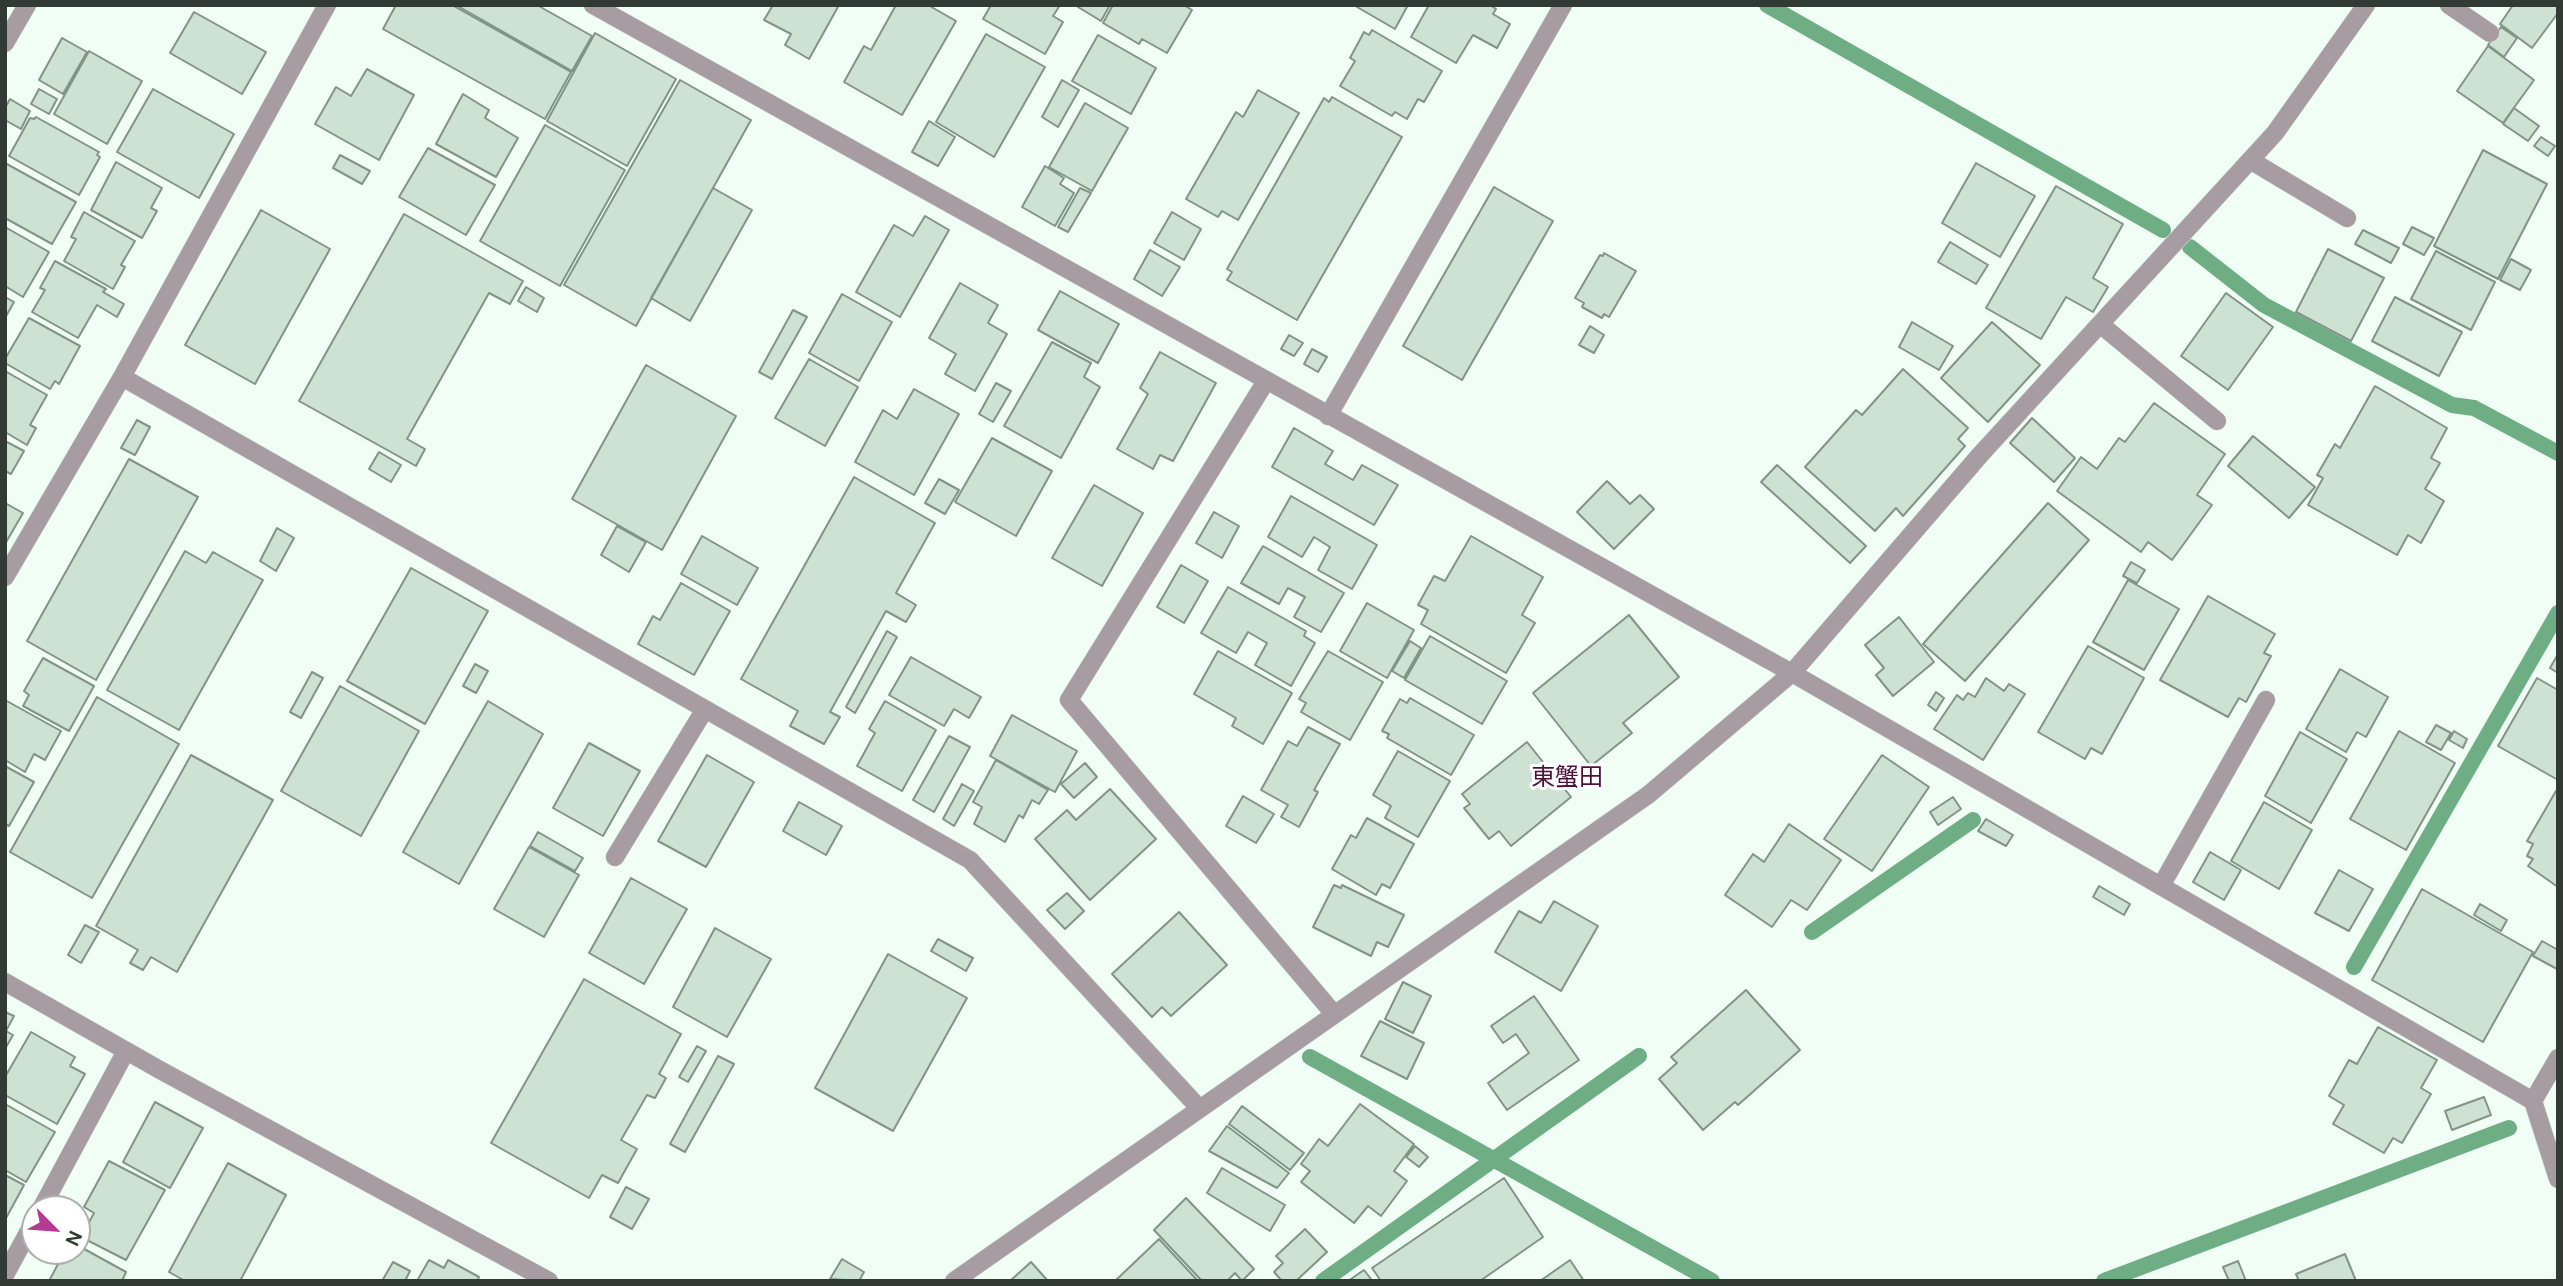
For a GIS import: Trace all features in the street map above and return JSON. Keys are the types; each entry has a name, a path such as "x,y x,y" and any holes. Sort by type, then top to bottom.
{"street":[{"path":"5,43 27,5"},
{"path":"5,577 122,377 327,5"},
{"path":"593,5 1792,673 2533,1101 2558,1178"},
{"path":"1328,416 1563,5"},
{"path":"954,1281 1648,795 1792,673 1980,455 2275,133 2366,5"},
{"path":"2449,5 2490,33"},
{"path":"2250,160 2347,218"},
{"path":"2100,324 2217,421"},
{"path":"122,377 970,860 1200,1109"},
{"path":"1266,381 1069,700 1334,1014"},
{"path":"2161,886 2266,700"},
{"path":"615,857 705,709"},
{"path":"5,982 126,1051 549,1281"},
{"path":"49,1195 126,1051"},
{"path":"2533,1101 2558,1058"},
{"path":"5,1275 21,1246"}],"building":[{"path":"396,5 452,5 571,72 545,119 383,29"},
{"path":"456,5 537,5 592,36 572,71"},
{"path":"773,5 839,5 809,59 785,45 791,34 764,20"},
{"path":"896,5 928,5 956,21 902,115 844,82 864,46 871,50"},
{"path":"991,5 1060,5 1053,16 1063,22 1045,54 983,19"},
{"path":"1110,5 1101,21 1078,7"},
{"path":"1113,5 1184,5 1192,10 1167,53 1142,39 1139,44 1103,23"},
{"path":"1408,5 1395,29 1357,7"},
{"path":"1429,5 1490,5 1496,9 1493,14 1510,24 1497,48 1473,35 1456,63 1411,37"},
{"path":"2513,5 2558,5 2558,13 2532,48 2500,24"},
{"path":"194,12 266,52 242,94 170,53"},
{"path":"2501,27 2517,38 2504,57 2488,45"},
{"path":"1372,30 1442,71 1424,102 1418,99 1407,119 1395,112 1392,116 1340,86 1355,61 1350,58 1364,32 1369,35"},
{"path":"595,33 676,79 627,166 547,121"},
{"path":"986,34 1045,67 994,157 936,122"},
{"path":"1098,35 1156,68 1131,114 1072,81"},
{"path":"62,38 87,52 63,94 39,80"},
{"path":"2488,46 2534,80 2503,123 2457,91"},
{"path":"89,51 142,81 107,144 54,114"},
{"path":"367,69 414,95 379,160 315,124 336,87 351,96"},
{"path":"680,80 751,120 636,326 564,285"},
{"path":"1062,80 1079,90 1058,127 1042,117"},
{"path":"39,89 57,99 49,114 31,104"},
{"path":"153,89 234,134 199,198 117,152"},
{"path":"1258,90 1299,113 1238,220 1222,211 1218,217 1186,199 1236,112 1243,117"},
{"path":"463,94 489,110 485,118 518,138 496,177 436,144"},
{"path":"1332,97 1402,137 1297,320 1227,280 1232,272 1227,269 1324,98 1329,102"},
{"path":"10,99 30,111 21,129 5,120 5,108"},
{"path":"1085,103 1128,128 1092,191 1049,167"},
{"path":"2514,108 2539,126 2528,141 2503,124"},
{"path":"36,117 99,152 97,155 100,157 79,195 9,156 30,118"},
{"path":"929,121 955,137 938,166 912,152"},
{"path":"545,125 625,170 560,286 480,241"},
{"path":"2541,137 2555,146 2548,156 2534,146"},
{"path":"428,148 495,185 466,235 399,197"},
{"path":"2483,150 2547,184 2498,279 2434,246"},
{"path":"340,155 370,171 362,184 333,168"},
{"path":"116,162 162,188 151,208 157,211 142,238 91,210"},
{"path":"5,163 76,202 52,244 5,218"},
{"path":"1976,163 2035,196 2000,257 1942,223"},
{"path":"1045,166 1064,178 1060,184 1074,193 1055,226 1022,207"},
{"path":"2056,186 2123,224 2093,278 2108,287 2093,312 2066,297 2041,339 1986,308"},
{"path":"1494,187 1553,221 1462,380 1403,346"},
{"path":"713,188 752,210 690,321 651,298"},
{"path":"1080,188 1091,193 1068,232 1058,227"},
{"path":"261,210 330,249 255,384 185,345"},
{"path":"84,212 135,241 121,265 125,267 113,289 64,261 76,239 71,237"},
{"path":"1172,212 1201,229 1184,260 1154,243"},
{"path":"404,214 523,281 510,304 489,293 407,439 425,449 416,466 299,401"},
{"path":"925,216 949,230 900,317 856,292 894,225 913,236"},
{"path":"5,227 49,252 23,297 5,286"},
{"path":"2412,227 2434,238 2424,255 2403,244"},
{"path":"2363,230 2399,248 2391,263 2355,244"},
{"path":"1950,242 1988,265 1976,284 1938,262"},
{"path":"2328,249 2384,278 2351,341 2296,312"},
{"path":"1150,250 1180,267 1162,296 1134,279"},
{"path":"2436,251 2495,282 2471,330 2411,299"},
{"path":"1604,253 1636,271 1609,317 1604,314 1602,318 1582,307 1584,303 1575,298 1600,255 1603,256"},
{"path":"2511,259 2531,270 2520,290 2500,280"},
{"path":"55,261 106,289 103,292 124,304 117,317 97,305 78,338 32,312 45,290 40,288"},
{"path":"960,283 998,305 988,323 1007,334 975,391 945,374 956,354 929,338"},
{"path":"526,287 544,298 537,312 518,301"},
{"path":"1060,291 1119,324 1098,363 1038,330"},
{"path":"2226,293 2273,327 2228,390 2181,356"},
{"path":"842,294 892,322 859,381 809,353"},
{"path":"5,297 14,302 5,318"},
{"path":"2395,297 2462,332 2439,376 2372,341"},
{"path":"793,310 807,317 772,379 759,372"},
{"path":"29,318 80,346 59,384 55,381 50,389 5,363"},
{"path":"1912,322 1953,346 1939,370 1899,347"},
{"path":"1992,322 2040,365 1988,422 1941,378"},
{"path":"1590,326 1604,335 1594,353 1579,345"},
{"path":"1289,335 1303,343 1294,356 1281,349"},
{"path":"1052,342 1091,363 1084,377 1100,387 1061,458 1004,426"},
{"path":"1312,349 1327,357 1318,372 1304,364"},
{"path":"1160,352 1216,383 1173,461 1160,455 1153,469 1117,449 1148,394 1140,388"},
{"path":"809,359 858,387 825,446 775,418"},
{"path":"646,365 736,416 662,550 572,499"},
{"path":"1903,369 1968,428 1958,439 1965,446 1903,516 1896,508 1875,531 1805,467 1856,410 1862,415"},
{"path":"5,371 47,395 30,425 36,428 27,445 5,432"},
{"path":"996,383 1011,391 993,422 979,414"},
{"path":"2375,386 2447,428 2431,458 2440,463 2425,489 2444,501 2421,543 2408,535 2397,555 2308,505 2323,478 2317,475 2335,444 2340,448"},
{"path":"914,389 959,414 914,495 855,462 883,410 897,419"},
{"path":"2154,403 2225,454 2197,495 2212,505 2172,560 2148,542 2141,552 2057,491 2081,457 2097,469 2119,438 2125,442"},
{"path":"2032,418 2075,458 2054,482 2010,443"},
{"path":"137,420 150,427 135,455 121,448"},
{"path":"1294,428 1333,451 1325,464 1353,480 1362,465 1398,485 1374,525 1272,467"},
{"path":"2253,436 2315,487 2289,518 2228,466"},
{"path":"992,438 1052,471 1016,536 955,502"},
{"path":"5,441 24,451 11,474 5,471"},
{"path":"379,452 401,465 391,482 369,469"},
{"path":"129,459 198,497 96,680 27,641"},
{"path":"1777,465 1866,546 1850,563 1761,482"},
{"path":"854,477 935,523 896,593 916,605 906,622 886,611 830,712 840,717 824,744 790,726 798,711 741,679"},
{"path":"939,479 959,490 945,514 925,503"},
{"path":"1607,481 1630,504 1640,495 1654,509 1614,549 1577,512"},
{"path":"1094,485 1143,513 1102,586 1052,558"},
{"path":"1291,496 1377,545 1352,589 1318,570 1330,547 1314,537 1302,557 1268,537"},
{"path":"5,503 23,513 5,544"},
{"path":"2048,503 2089,540 1965,681 1923,644"},
{"path":"1214,512 1239,526 1222,558 1196,543"},
{"path":"617,526 646,542 629,572 601,555"},
{"path":"277,528 294,538 276,571 260,561"},
{"path":"702,536 758,568 737,605 681,574"},
{"path":"1471,536 1543,577 1522,615 1535,623 1506,673 1421,624 1428,610 1418,605 1434,576 1445,581"},
{"path":"1263,546 1344,593 1321,632 1294,617 1305,597 1288,588 1279,604 1241,583"},
{"path":"185,551 206,563 213,552 263,580 179,730 107,690"},
{"path":"2131,562 2145,570 2137,583 2123,576"},
{"path":"1181,565 1208,581 1184,623 1157,607"},
{"path":"411,568 488,611 425,724 347,681"},
{"path":"2128,580 2179,609 2144,670 2093,642"},
{"path":"681,583 730,611 694,675 638,644 653,616 660,620"},
{"path":"1228,587 1306,631 1304,636 1315,643 1291,686 1255,665 1267,643 1248,632 1236,653 1201,633"},
{"path":"2208,596 2275,634 2264,653 2271,656 2246,702 2239,698 2228,717 2160,680"},
{"path":"1367,603 1414,630 1387,678 1340,651"},
{"path":"1629,615 1679,677 1623,723 1632,733 1591,766 1533,693"},
{"path":"1899,617 1934,662 1893,696 1876,675 1884,668 1865,645"},
{"path":"887,631 897,637 855,713 846,707"},
{"path":"1430,636 1507,681 1482,724 1405,680"},
{"path":"1410,641 1421,648 1404,678 1392,671"},
{"path":"2088,646 2144,678 2102,754 2091,748 2085,759 2038,732"},
{"path":"1218,651 1292,693 1263,744 1232,726 1236,718 1194,694"},
{"path":"1328,651 1383,682 1350,740 1301,712 1306,703 1299,699"},
{"path":"2558,654 2558,673 2550,668"},
{"path":"911,657 981,697 969,718 954,709 944,726 889,695"},
{"path":"43,658 94,686 69,731 23,706 29,695 24,691"},
{"path":"475,664 488,671 476,693 463,686"},
{"path":"2340,669 2388,697 2366,737 2357,732 2346,752 2306,729"},
{"path":"312,672 323,678 301,718 290,712"},
{"path":"1986,678 2004,691 2009,684 2025,694 1983,760 1934,729 1957,695 1963,700 1968,693 1975,697"},
{"path":"2537,678 2558,690 2558,780 2498,746"},
{"path":"340,686 419,731 361,836 281,791"},
{"path":"1936,692 1944,698 1936,711 1928,705"},
{"path":"97,697 179,744 92,898 10,852"},
{"path":"1410,698 1474,735 1451,775 1387,738 1389,734 1382,731 1400,699 1407,703"},
{"path":"5,700 61,731 45,760 34,754 25,772 5,760"},
{"path":"488,701 543,734 459,884 403,852"},
{"path":"885,701 936,730 902,791 857,766 875,733 869,729"},
{"path":"1012,715 1077,751 1055,792 990,756"},
{"path":"2436,725 2451,733 2441,750 2426,742"},
{"path":"1308,727 1340,744 1314,790 1318,792 1299,827 1281,817 1288,805 1261,790 1288,741 1297,746"},
{"path":"2399,731 2455,763 2406,850 2350,819"},
{"path":"2454,731 2467,739 2463,748 2449,740"},
{"path":"2300,732 2347,759 2311,823 2265,796"},
{"path":"949,736 970,747 934,812 913,800"},
{"path":"1527,742 1571,797 1511,846 1499,831 1489,839 1464,808 1470,804 1462,794"},
{"path":"589,743 640,771 603,836 553,808"},
{"path":"1398,751 1450,781 1418,837 1385,818 1391,806 1373,795"},
{"path":"191,755 273,800 177,972 151,957 143,970 130,963 138,950 96,926"},
{"path":"707,755 754,782 706,867 658,841"},
{"path":"1882,755 1929,787 1872,871 1824,839"},
{"path":"996,760 1048,790 1039,804 1032,800 1023,818 1019,815 1005,842 974,824 982,807 973,802"},
{"path":"1085,763 1097,777 1074,798 1061,784"},
{"path":"5,766 34,782 9,826 5,824"},
{"path":"962,784 974,791 954,826 943,819"},
{"path":"1110,789 1156,839 1090,900 1035,839 1067,810 1076,820"},
{"path":"2556,791 2558,887 2528,866 2533,859 2527,856 2533,844 2527,841"},
{"path":"1243,796 1274,814 1256,843 1226,826"},
{"path":"1953,797 1961,809 1938,825 1930,812"},
{"path":"799,802 842,826 826,855 783,831"},
{"path":"2264,802 2312,830 2279,889 2231,861"},
{"path":"1367,818 1414,844 1390,888 1382,884 1376,895 1332,869 1351,835 1356,838"},
{"path":"1986,819 2013,835 2006,846 1978,831"},
{"path":"1789,824 1841,860 1807,910 1791,900 1772,927 1725,895 1753,854 1764,862"},
{"path":"538,832 583,858 575,871 530,846"},
{"path":"529,847 579,875 544,937 494,909"},
{"path":"2210,852 2241,870 2224,900 2193,882"},
{"path":"2339,870 2373,889 2349,931 2315,913"},
{"path":"631,878 687,909 644,984 589,953"},
{"path":"1334,885 1341,888 1342,885 1404,915 1388,947 1377,942 1371,956 1313,927"},
{"path":"2099,886 2130,904 2124,915 2093,897"},
{"path":"2422,889 2533,952 2483,1042 2372,980"},
{"path":"1067,893 1084,911 1065,929 1047,910"},
{"path":"1554,901 1598,926 1561,991 1495,952 1519,911 1541,923"},
{"path":"2480,904 2507,920 2501,931 2474,915"},
{"path":"1179,912 1227,965 1171,1016 1162,1007 1152,1017 1112,974"},
{"path":"85,925 99,932 81,963 68,955"},
{"path":"715,928 771,959 727,1037 673,1007"},
{"path":"938,939 973,958 966,971 931,951"},
{"path":"2542,941 2558,950 2557,969 2533,956"},
{"path":"888,954 967,998 893,1131 815,1088"},
{"path":"584,979 681,1034 659,1074 666,1078 655,1098 647,1095 621,1140 637,1149 618,1183 602,1175 589,1198 491,1143"},
{"path":"1403,982 1431,996 1413,1033 1385,1019"},
{"path":"1746,990 1800,1050 1738,1105 1735,1102 1703,1130 1659,1079 1677,1063 1671,1057"},
{"path":"1534,996 1579,1060 1507,1110 1488,1083 1529,1053 1516,1034 1503,1043 1491,1026"},
{"path":"5,1012 14,1016 6,1031 13,1035 5,1049"},
{"path":"1380,1021 1424,1043 1407,1079 1361,1056"},
{"path":"2378,1027 2437,1060 2421,1088 2431,1094 2402,1143 2393,1138 2384,1153 2333,1124 2344,1105 2329,1096 2349,1060 2357,1064"},
{"path":"31,1032 75,1057 70,1066 85,1074 57,1124 5,1095 5,1077"},
{"path":"697,1046 706,1051 688,1082 679,1077"},
{"path":"718,1056 734,1064 685,1152 670,1144"},
{"path":"2484,1097 2491,1115 2452,1130 2445,1111"},
{"path":"155,1102 203,1128 170,1188 123,1162"},
{"path":"5,1104 55,1132 26,1182 5,1170"},
{"path":"1360,1104 1414,1144 1394,1171 1407,1181 1381,1216 1368,1206 1354,1223 1301,1182 1310,1171 1301,1164 1319,1139 1328,1146"},
{"path":"1242,1106 1304,1153 1290,1170 1229,1124"},
{"path":"1227,1126 1289,1173 1277,1188 1209,1151"},
{"path":"1415,1146 1428,1157 1419,1167 1406,1157"},
{"path":"109,1161 165,1190 126,1260 91,1242 91,1219 94,1213 91,1211 91,1195"},
{"path":"228,1163 286,1195 240,1281 185,1281 169,1272"},
{"path":"1222,1168 1285,1205 1270,1231 1207,1193"},
{"path":"5,1175 24,1185 5,1220"},
{"path":"1504,1178 1543,1237 1480,1281 1381,1281 1372,1268"},
{"path":"626,1187 649,1199 632,1229 610,1217"},
{"path":"1186,1198 1254,1269 1242,1281 1235,1273 1227,1281 1202,1281 1154,1230"},
{"path":"1305,1229 1327,1252 1296,1281 1282,1281 1274,1272 1283,1263 1276,1256"},
{"path":"1159,1239 1198,1281 1115,1281"},
{"path":"91,1253 126,1272 122,1281 49,1281 58,1265 91,1265"},
{"path":"2345,1254 2356,1281 2299,1281 2296,1274"},
{"path":"842,1259 864,1272 859,1281 830,1279"},
{"path":"429,1260 444,1268 448,1260 479,1277 477,1281 417,1281"},
{"path":"1570,1260 1584,1281 1540,1281"},
{"path":"2238,1261 2246,1281 2229,1281 2223,1267"},
{"path":"393,1262 410,1271 405,1281 382,1281"},
{"path":"1031,1262 1048,1281 1010,1281"},
{"path":"1364,1270 1371,1279 1369,1281 1348,1281"}],"waterway":[{"path":"1767,5 2163,230"},
{"path":"2190,247 2264,305 2452,405 2474,408 2558,453"},
{"path":"2354,967 2558,613"},
{"path":"1812,932 1973,820"},
{"path":"1323,1281 1639,1056"},
{"path":"1310,1057 1712,1281"},
{"path":"2104,1281 2509,1128"}],"district":[{"name":"東蟹田","path":"1567,779"}]}
